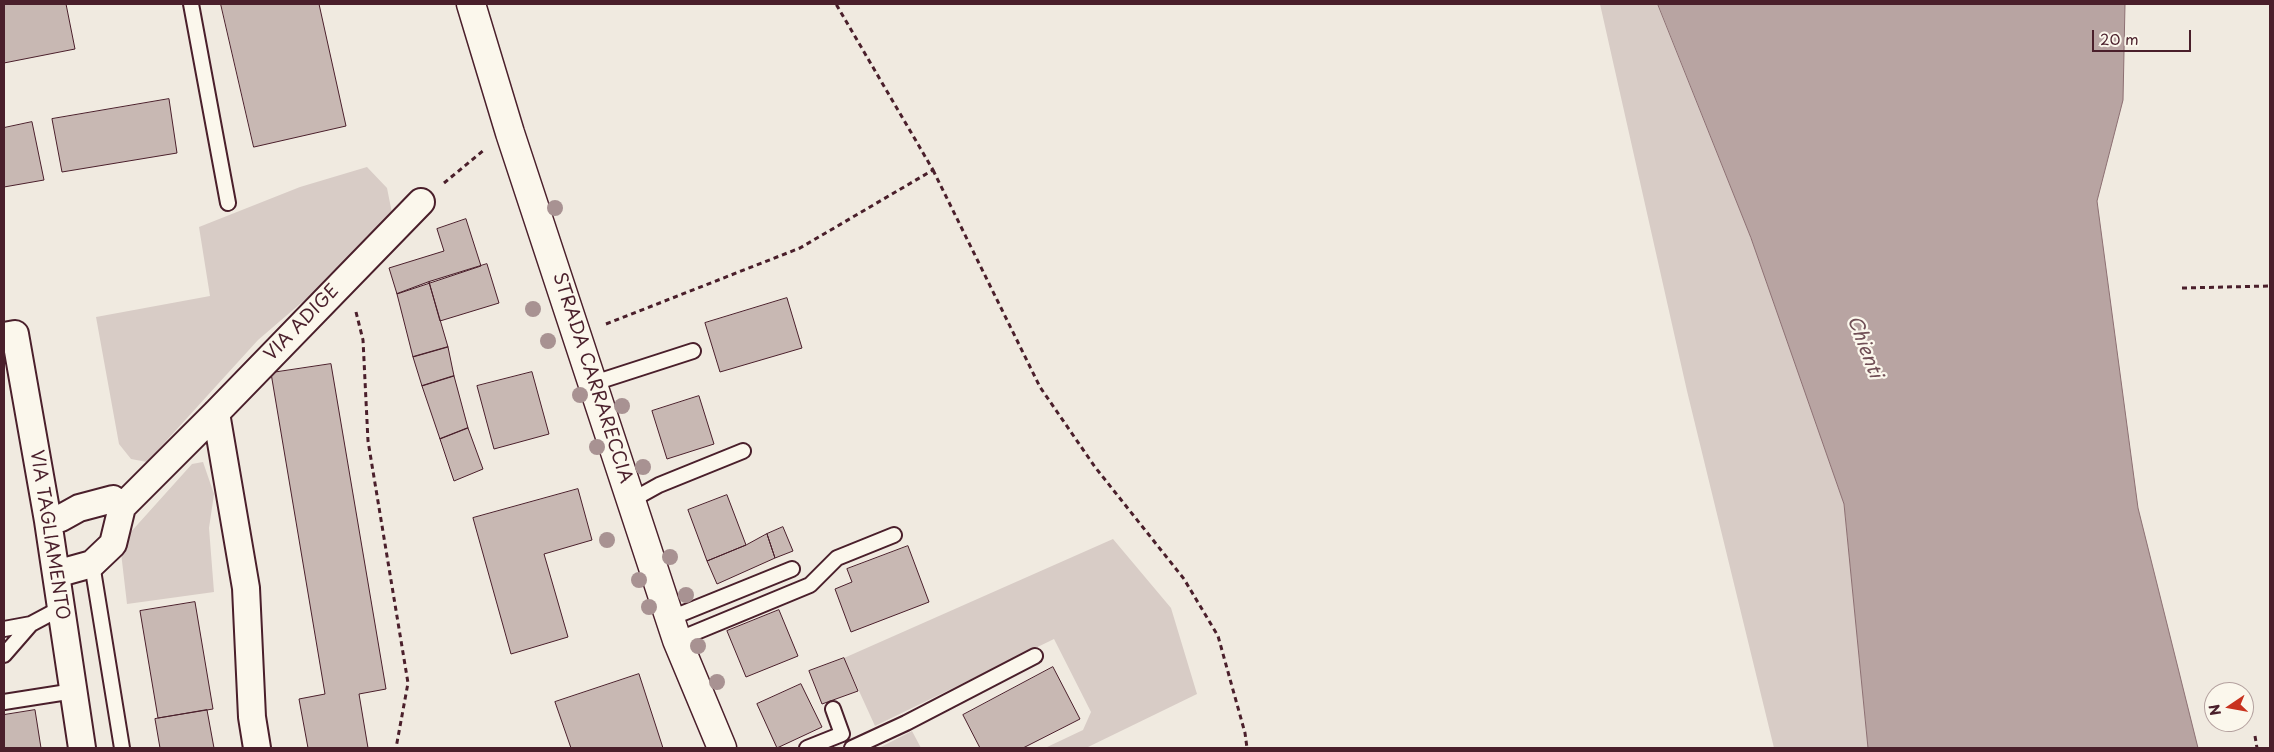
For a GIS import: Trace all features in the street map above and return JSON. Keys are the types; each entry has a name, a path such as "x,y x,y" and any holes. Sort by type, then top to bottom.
{"main road":[{"name":"STRADA CARRARECCIA","path":"471,4 510,133 674,629 722,748"}],"street":[{"name":"VIA ADIGE","path":"122,507 421,202"},
{"name":"VIA TAGLIAMENTO","path":"4,336 15,334 48,522 82,748"},
{"path":"216,413 246,588 252,717 258,748"},
{"path":"48,522 61,518 79,508 113,499 122,507 114,544 92,564 56,574"}],"lane":[{"path":"191,4 228,203"},
{"path":"594,383 693,351"},
{"path":"632,500 659,485 743,451"},
{"path":"674,629 810,585 836,558 894,535"},
{"path":"92,564 122,748"},
{"path":"674,629 792,569"},
{"path":"4,629 31,624 61,608"},
{"path":"4,655 31,624"},
{"path":"852,748 906,724 1036,656"},
{"path":"4,702 74,691"},
{"path":"807,748 842,734 833,708"}],"path":[{"path":"836,4 933,170 1040,387 1095,467 1184,579 1218,636 1245,733 1247,748"},
{"path":"421,202 488,146"},
{"path":"578,335 800,248 933,170"},
{"path":"341,282 353,302 363,340 368,441 408,682 396,748"},
{"path":"2182,288 2270,286"},
{"path":"2254,736 2257,748"}],"shaded area":[{"path":"1600,4 1658,4 1751,238 1844,504 1868,748 1774,748 1687,391"},
{"path":"367,167 387,188 392,213 336,273 258,340 147,462 131,459 119,444 96,317 210,296 199,227 300,187"},
{"path":"203,462 214,494 209,528 214,592 127,604 120,544 192,464"},
{"path":"1113,539 1171,608 1197,694 1086,748 1045,748 1083,730 1091,712 1054,639 875,726 844,658"},
{"path":"912,731 921,748 879,748"}],"water":[{"name":"Chienti","path":"1658,4 2125,4 2123,100 2097,201 2138,508 2198,748 1868,748 1844,504 1751,238"}],"building":[{"path":"4,4 66,4 75,49 4,63"},
{"path":"221,4 319,4 346,126 254,147"},
{"path":"169,99 177,153 62,172 52,119"},
{"path":"32,122 44,180 4,187 4,128"},
{"path":"466,219 481,266 397,294 389,268 444,251 437,229"},
{"path":"487,264 499,303 440,321 429,282"},
{"path":"429,282 448,347 413,357 397,294"},
{"path":"787,298 802,348 720,372 705,323"},
{"path":"448,347 454,376 422,386 413,357"},
{"path":"331,364 386,689 359,694 368,748 308,748 299,699 325,694 271,373"},
{"path":"532,372 549,434 494,449 477,386"},
{"path":"454,376 468,428 440,439 422,386"},
{"path":"699,396 714,444 667,459 652,411"},
{"path":"468,428 483,469 454,481 440,439"},
{"path":"578,489 592,540 544,554 568,637 511,654 473,518"},
{"path":"727,495 746,545 707,561 688,510"},
{"path":"783,527 793,551 775,558 767,534"},
{"path":"767,534 775,558 717,584 707,561"},
{"path":"908,546 929,602 851,632 835,589 852,582 847,569"},
{"path":"195,602 213,709 158,718 140,611"},
{"path":"779,610 798,656 746,677 727,631"},
{"path":"844,658 858,691 822,704 809,671"},
{"path":"1053,667 1080,719 1023,748 980,748 963,715"},
{"path":"639,674 663,748 571,748 555,702"},
{"path":"801,684 822,727 777,748 757,704"},
{"path":"35,710 41,748 4,748 4,715"},
{"path":"207,710 214,748 160,748 155,719"}]}
